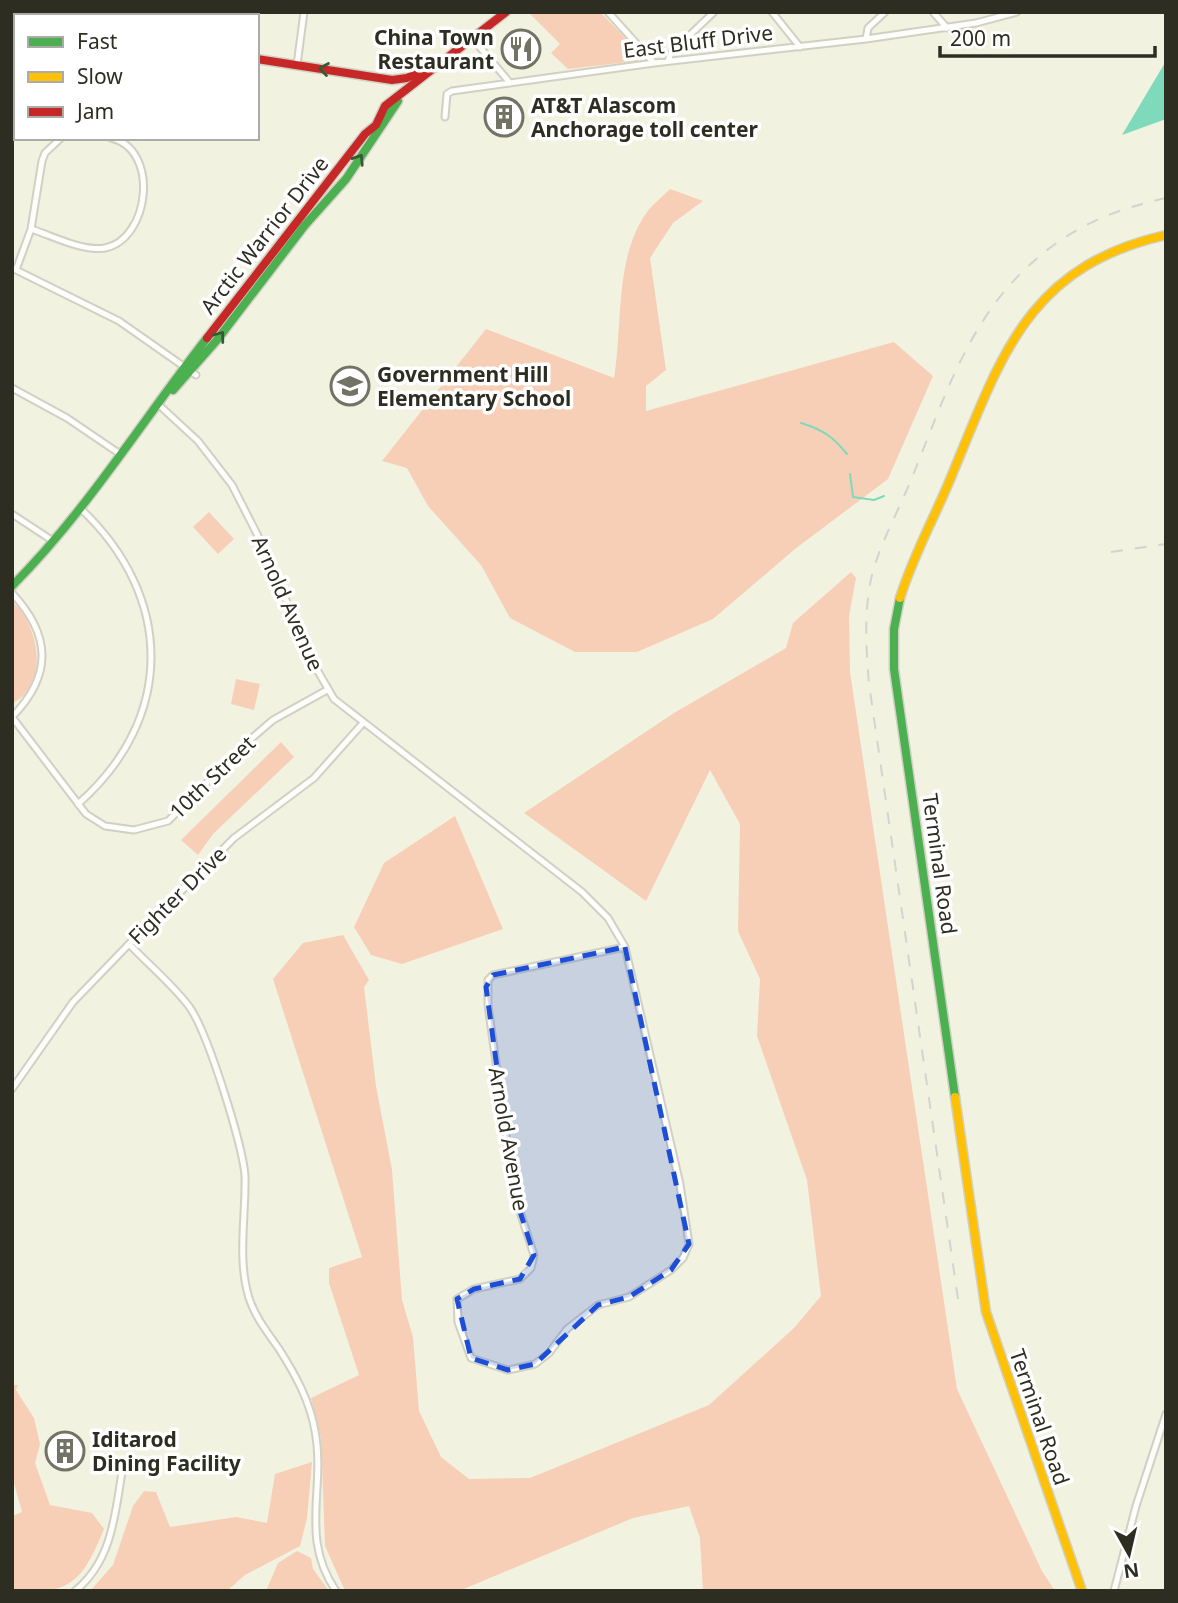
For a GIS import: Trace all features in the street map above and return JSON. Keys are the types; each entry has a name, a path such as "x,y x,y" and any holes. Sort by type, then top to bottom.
{"street":[{"path":"297,65 304,12"},
{"path":"259,58 401,80 452,54 506,12"},
{"path":"608,12 654,63"},
{"path":"668,61 671,53 714,12"},
{"path":"772,12 800,47"},
{"path":"866,39 868,28 884,12"},
{"path":"933,12 947,27"},
{"name":"East Bluff Drive","path":"446,117 447,94 668,61 866,39 947,27 1017,12"},
{"path":"473,39 510,83"},
{"name":"Arctic Warrior Drive","path":"12,586 54,542 159,405 191,371 365,134 376,125 385,106 404,94 452,54"},
{"path":"59,140 45,153 31,229 14,269 95,308 191,371"},
{"path":"31,229 92,248 114,245 131,232 137,222 143,171 140,160 127,144 116,140"},
{"name":"Terminal Road","path":"1082,1591 986,1312 894,669 893,641 904,585 997,371 1019,330 1045,298 1101,255 1122,246 1166,235"},
{"path":"12,388 67,418 121,455"},
{"name":"Arnold Avenue","path":"159,405 198,441 232,485 327,690 363,723 582,891 608,918 625,947 680,1184 689,1244 683,1258 671,1270 629,1297 598,1305 567,1329 549,1353 535,1364 508,1370 471,1358 458,1322 457,1299 474,1289 520,1279 531,1268 534,1255 514,1193 489,1015 488,980 493,975 625,947"},
{"path":"78,804 102,783 136,731 150,681 152,651 149,622 130,568 114,543 80,508"},
{"path":"12,514 54,542"},
{"path":"12,593 35,622 42,657 34,691 12,717"},
{"name":"10th Street","path":"12,717 86,814 105,826 120,829 150,828 168,821 262,729 327,690"},
{"name":"Fighter Drive","path":"12,1089 73,1003 128,944 234,838 314,778 363,723"},
{"path":"128,944 194,1015 242,1153 245,1190 244,1262 249,1298 301,1386 315,1428 318,1448 315,1546 336,1591"},
{"path":"1114,1591 1136,1506 1166,1413"},
{"path":"75,1591 103,1556 113,1529 122,1472"}],"highlighted area":[{"path":"625,947 689,1244 671,1270 629,1297 598,1305 535,1364 508,1370 471,1358 457,1299 474,1289 520,1279 534,1255 514,1193 486,987 493,975"}],"shaded area":[{"path":"528,12 600,12 641,54 637,61 568,69 551,53 560,44"},
{"path":"1166,61 1166,119 1122,135"},
{"path":"670,189 703,201 673,223 650,258 666,370 646,386 646,411 894,342 933,376 888,479 795,549 713,619 637,652 575,652 510,618 481,565 428,506 407,468 382,461 486,329 614,378 624,271 629,250 636,230 647,212"},
{"path":"209,512 234,539 218,554 193,527"},
{"path":"851,572 856,578 849,616 850,672 957,1389 1042,1571 1055,1591 703,1591 700,1538 689,1506 633,1518 459,1591 345,1591 325,1546 321,1438 311,1398 359,1375 329,1283 329,1268 362,1257 273,979 303,943 343,935 369,980 364,987 376,1086 392,1170 402,1300 413,1337 419,1411 441,1457 469,1479 530,1478 709,1405 794,1328 821,1296 807,1180 757,1036 760,979 738,931 740,824 710,770 646,901 524,813 674,713 786,648 793,623"},
{"path":"12,601 28,623 36,652 33,681 26,693 15,702 12,699"},
{"path":"236,679 260,684 254,710 231,704"},
{"path":"281,742 294,757 213,834 198,855 181,840"},
{"path":"455,816 503,929 402,964 371,955 354,927 384,863"},
{"path":"12,1385 18,1385 16,1390 34,1418 40,1444 35,1463 50,1505 92,1513 104,1529 94,1553 81,1572 64,1586 53,1590 12,1589 12,1516 22,1512 12,1476"},
{"path":"312,1462 307,1518 300,1546 245,1575 227,1591 90,1591 113,1565 133,1506 144,1491 156,1492 170,1527 236,1517 267,1523 275,1474"},
{"path":"297,1551 311,1558 313,1569 329,1591 266,1591 278,1563"}],"waterway":[{"path":"801,423 827,435 847,454"},
{"path":"850,474 853,497 874,500 884,496"}],"railway":[{"path":"958,1299 869,684 866,618 871,579 884,541 947,391 991,308 1034,261 1064,238 1096,220 1166,198"},
{"path":"1111,552 1166,544"}],"traffic: fast":[{"path":"173,390 217,340 305,225 346,179 398,101"},
{"path":"12,586 65,528 207,338"},
{"path":"900,598 894,629 894,669 955,1097"}],"traffic: slow":[{"path":"900,598 988,389 1006,353 1027,321 1051,292 1082,268 1120,249 1166,235"},
{"path":"955,1097 986,1312 1082,1591"}],"traffic: jam":[{"path":"207,338 365,134 376,125 385,106 506,12"},
{"path":"259,59 392,80 407,78 437,62"}],"place":[{"name":"China Town Restaurant","path":"521,49"},
{"name":"AT&T Alascom Anchorage toll center","path":"504,117"},
{"name":"Government Hill Elementary School","path":"350,386"},
{"name":"Iditarod Dining Facility","path":"65,1451"}]}
